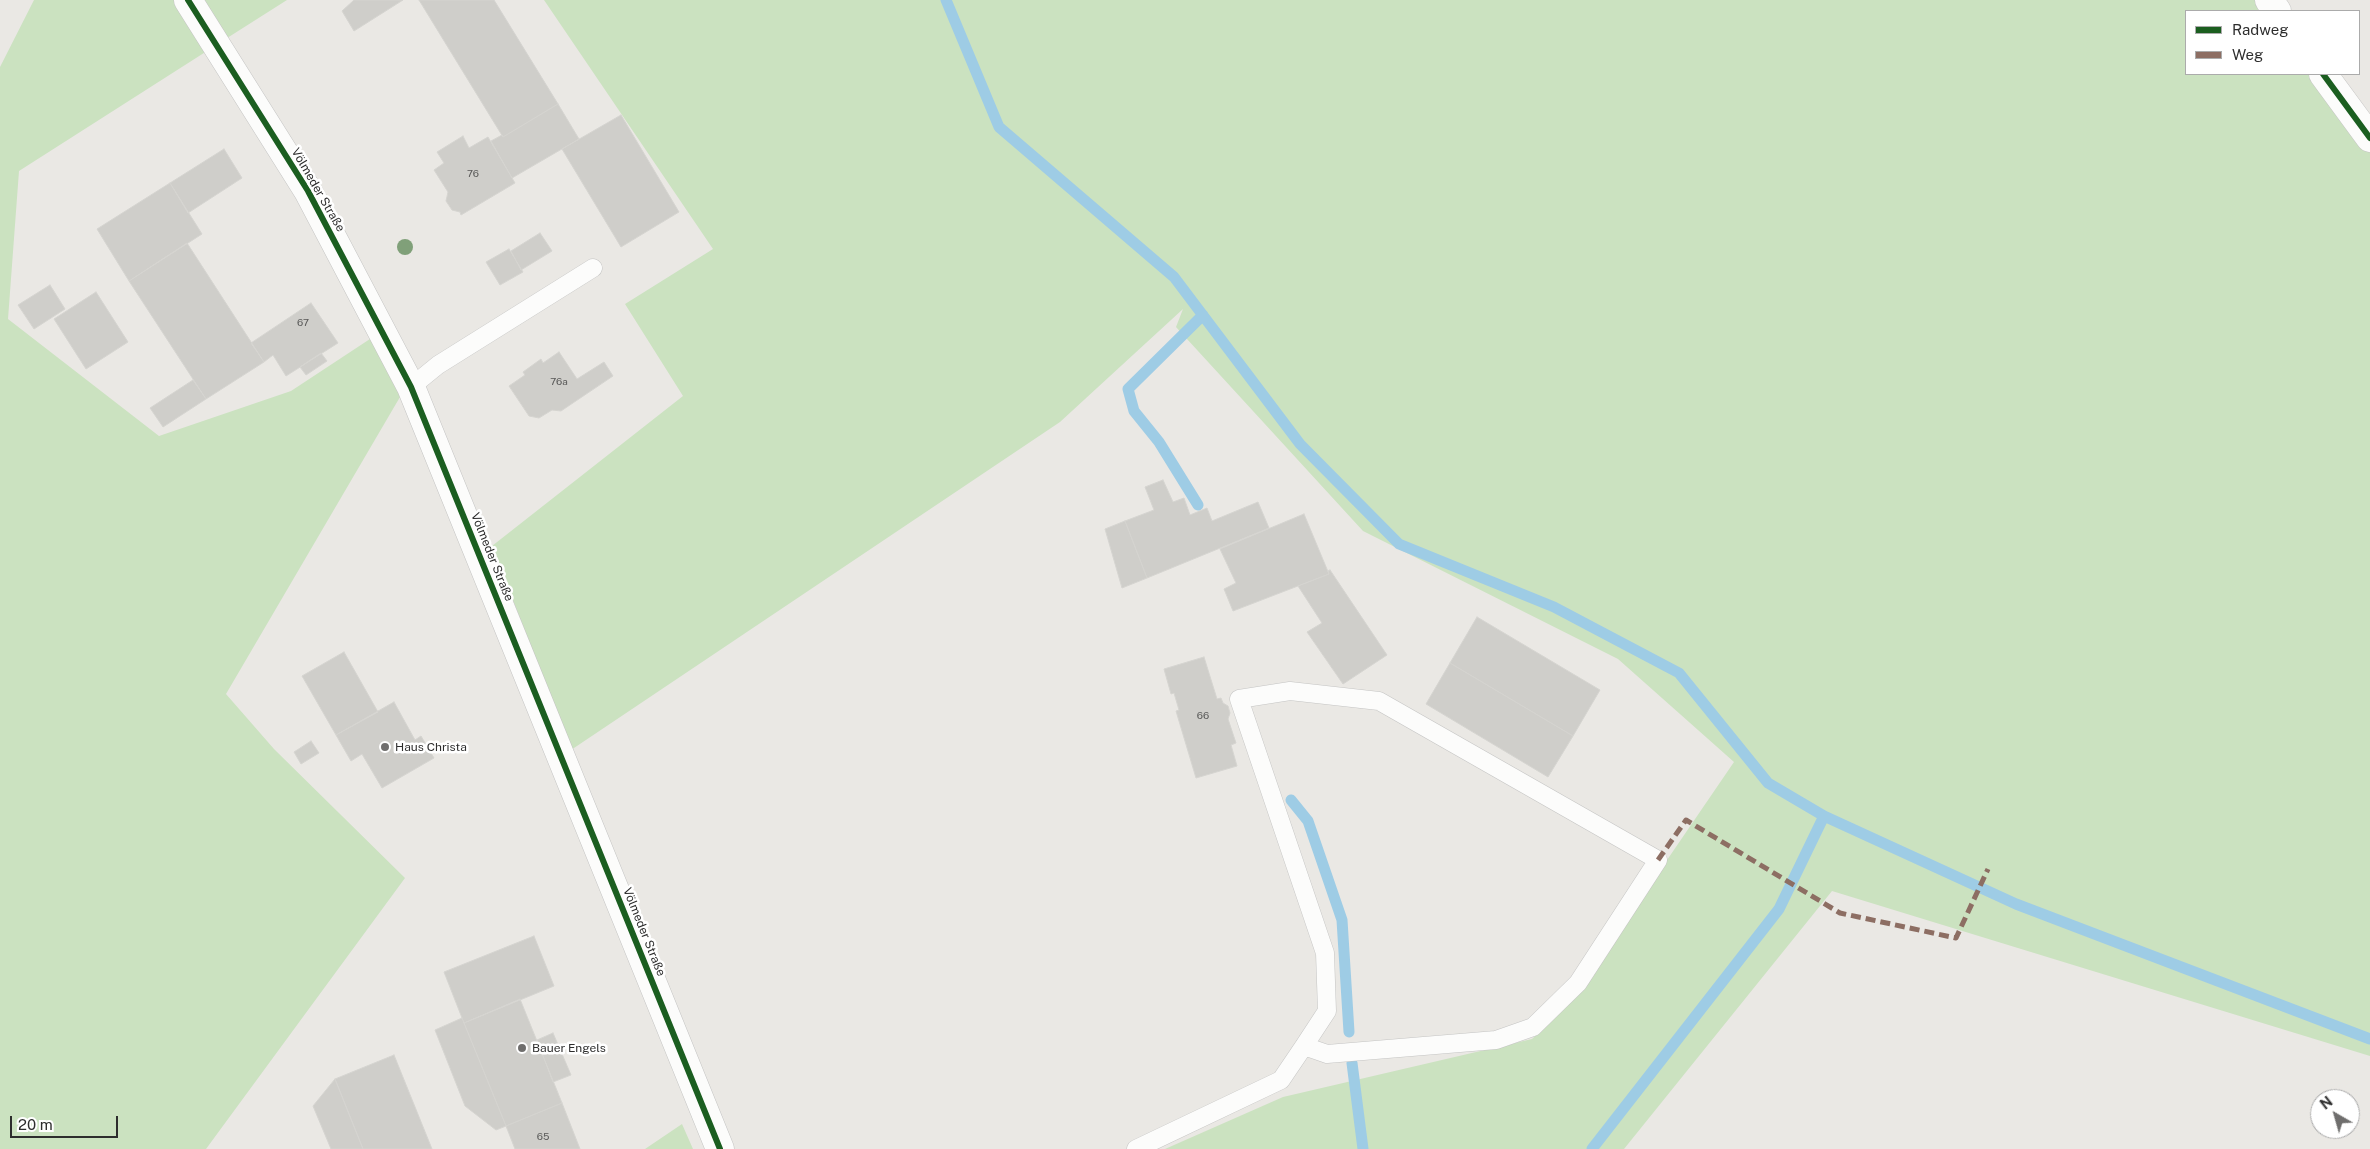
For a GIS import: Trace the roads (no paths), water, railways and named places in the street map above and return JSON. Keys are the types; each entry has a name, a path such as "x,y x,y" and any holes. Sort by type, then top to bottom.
{"street":[{"name":"Völmeder Straße","path":"188,0 308,191 411,387 720,1149"},
{"path":"2324,75 2370,138"}],"lane":[{"path":"411,387 438,365 593,268"},
{"path":"1136,1149 1282,1080 1326,1011 1325,953 1239,699 1290,690 1379,701 1658,860 1578,983 1533,1027 1496,1040 1327,1054 1304,1046"}],"waterway":[{"path":"946,0 999,127 1174,277 1300,444 1399,544 1554,607 1679,673 1768,783 1824,816 2016,904 2370,1039"},
{"path":"1198,505 1159,442 1134,411 1128,389 1203,315"},
{"path":"1291,800 1308,821 1342,920 1349,1032"},
{"path":"1592,1149 1779,909 1824,816"},
{"path":"1352,1063 1363,1149"}],"place":[{"name":"Haus Christa","path":"385,747"},
{"name":"Bauer Engels","path":"522,1048"}]}
